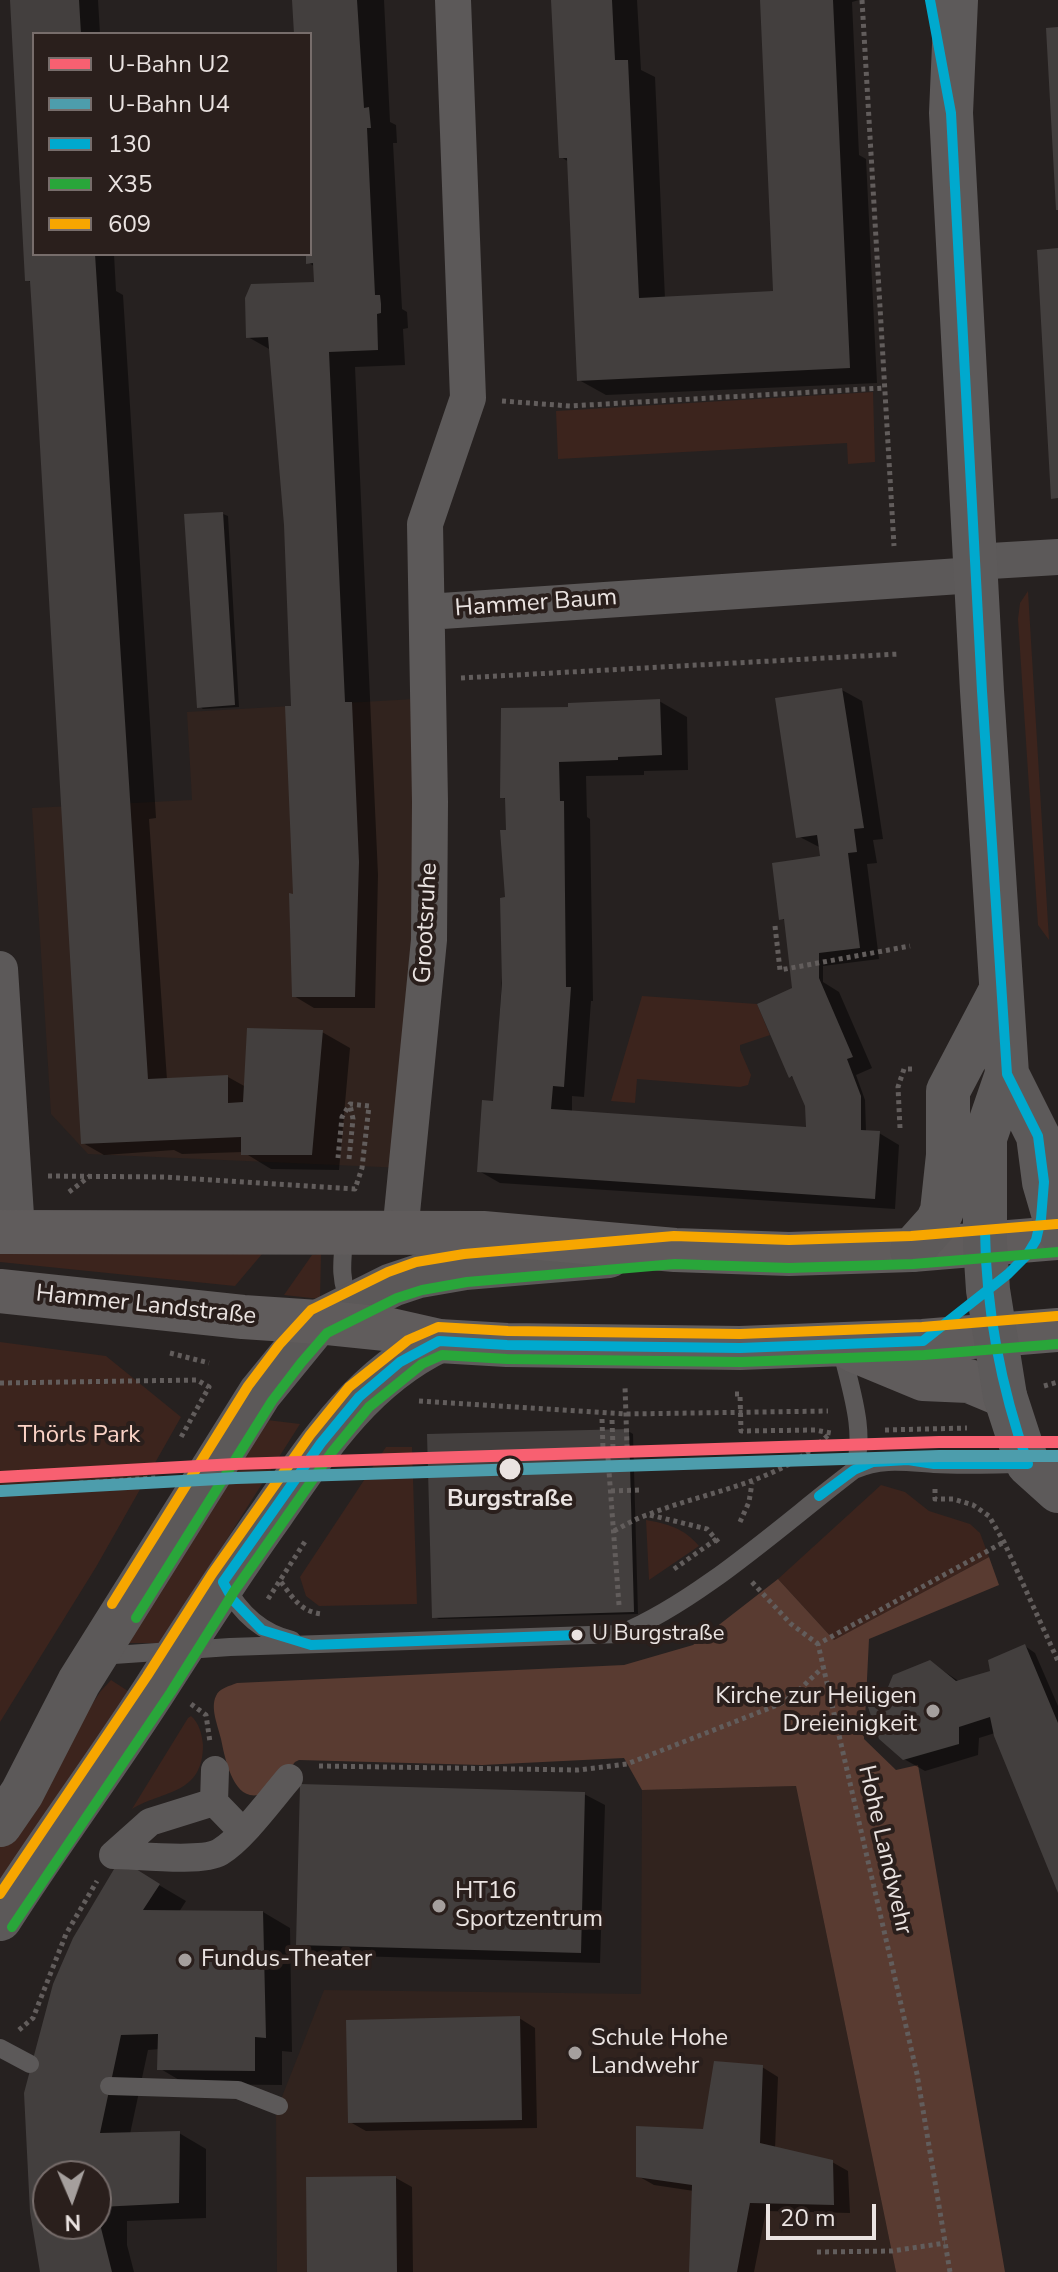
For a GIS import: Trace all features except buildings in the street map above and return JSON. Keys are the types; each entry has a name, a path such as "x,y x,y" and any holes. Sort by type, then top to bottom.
{"main road":[{"path":"930,0 951,113"},
{"path":"956,0 951,113 975,569 1007,1074 1038,1136 1051,1236"},
{"path":"922,1249 942,1211 948,1155 948,1091 1001,990"},
{"path":"988,1290 985,1138 1007,1074"},
{"path":"8,1231 483,1233 675,1250 789,1254 922,1249 1051,1236"},
{"path":"923,1341 1051,1236"},
{"path":"922,1249 947,1256 988,1290 1035,1338 1005,1396"},
{"name":"Hammer Landstraße","path":"0,1291 243,1317 352,1318 439,1341 507,1345 840,1345 1035,1338"},
{"path":"840,1345 923,1379 969,1381 1005,1396 1043,1477"}],"street":[{"name":"Hammer Baum","path":"453,0 468,398 425,524 427,612 896,580 1058,557"},
{"name":"Grootsruhe","path":"400,1233 429,940 427,612"},
{"path":"0,969 14,1176 8,1231"},
{"path":"0,1825 22,1793 79,1682 260,1393 400,1282 465,1268 675,1250"},
{"path":"0,1919 223,1582 321,1443 359,1397 400,1362 439,1341"},
{"path":"215,1770 214,1802 242,1831"},
{"path":"113,1855 202,1858 219,1853 289,1778"},
{"path":"113,1855 150,1822 214,1802"}],"lane":[{"path":"345,1233 342,1280 352,1318"},
{"path":"840,1345 855,1410 857,1459 854,1470"},
{"path":"96,1656 180,1650 620,1634 654,1620 854,1470 873,1462 889,1460 1043,1477"},
{"path":"223,1582 233,1600 262,1630 311,1645"},
{"path":"6,2042 30,2064"},
{"path":"109,2086 238,2090 279,2106"}],"path":[{"path":"862,0 896,580"},
{"path":"468,398 570,406 884,388"},
{"path":"428,680 899,654"},
{"path":"775,926 780,970 910,946"},
{"path":"904,1069 921,1069"},
{"path":"904,1069 909,1087"},
{"path":"900,1128 898,1087 904,1069"},
{"path":"14,1176 164,1177 355,1189 362,1168 369,1106 350,1104"},
{"path":"338,1158 342,1117 350,1104"},
{"path":"349,1159 353,1119 350,1104"},
{"path":"0,1383 197,1380 209,1387 179,1439"},
{"path":"625,1385 627,1447 608,1458 619,1608 631,1600"},
{"path":"614,1531 647,1514 752,1483 817,1446 830,1433 815,1430 741,1431 740,1394 735,1394"},
{"path":"359,1397 626,1414 741,1413"},
{"path":"602,1419 603,1449"},
{"path":"612,1420 613,1448"},
{"path":"878,1430 967,1428"},
{"path":"0,1492 136,1478 155,1480 163,1467"},
{"path":"734,1527 743,1520 752,1483"},
{"path":"935,1488 935,1499 953,1499 973,1505 989,1516 1058,1661"},
{"path":"611,1491 640,1490"},
{"path":"647,1514 707,1529 791,1624 818,1644 1004,1542"},
{"path":"667,1574 725,1533"},
{"path":"281,1582 299,1607 312,1613 327,1614"},
{"name":"Hohe Landwehr","path":"818,1644 917,2074 950,2272"},
{"path":"289,1778 302,1765 578,1770 627,1764 780,1704 795,1694 823,1666"},
{"path":"190,1703 206,1715"},
{"path":"6,2042 33,2018 66,1934 113,1855"},
{"path":"817,2252 892,2251 945,2243"}],"shaded area":[{"path":"415,699 424,939 403,1168 88,1154 51,1114 32,808 192,800 187,712"},
{"path":"989,1557 999,1585 869,1639 864,1739 896,1770 918,1765 1005,2272 896,2272 796,1786 642,1790 624,1758 482,1765 299,1760 275,1786 262,1794 251,1795 236,1784 230,1773 215,1717 217,1693 237,1683 624,1665 693,1645 778,1579 834,1640"},
{"name":"Schule Hohe Landwehr","path":"796,1786 896,2272 277,2272 276,2112 324,1990 641,1994 642,1790"}],"green space":[{"path":"873,392 875,462 848,464 847,443 558,459 556,411"},
{"path":"1028,591 1049,940 1038,925 1018,619 1020,603"},
{"path":"642,996 757,1004 770,1035 740,1045 751,1075 748,1085 740,1087 637,1079 635,1103 611,1101"},
{"path":"0,1251 262,1254 235,1286 0,1262"},
{"path":"321,1254 320,1299 284,1295 312,1255"},
{"name":"Thörls Park","path":"0,1342 106,1356 181,1417 96,1567 0,1722"},
{"path":"267,1420 300,1424 161,1643 127,1643"},
{"path":"386,1447 412,1447 417,1604 319,1606 306,1596 300,1577"},
{"path":"881,1485 905,1492 929,1511 970,1524 980,1533 989,1557 834,1640 778,1579"},
{"path":"646,1520 675,1528 699,1546 649,1580"},
{"path":"111,1680 131,1693 0,1903 0,1847 100,1692"},
{"path":"191,1716 200,1729 203,1745 196,1773 179,1789 132,1809 188,1718"}],"metro line":[{"name":"U2","path":"0,1477 235,1464 939,1442 1058,1442"},
{"name":"U4","path":"1,1491 236,1478 939,1456 1058,1456"}],"transit line":[{"name":"130","path":"577,1635 311,1645 262,1630 233,1600 223,1582 321,1443 359,1397 400,1362 439,1341 507,1345 740,1348 923,1341 1008,1274 1027,1255 1036,1240 1041,1219 1044,1182 1038,1136 1007,1074 982,691 951,113 930,0"},
{"name":"609","path":"112,1604 248,1386 279,1345 311,1310 388,1272 416,1262 464,1254 674,1236 789,1240 911,1236 1057,1224"},
{"name":"130","path":"819,1496 854,1470 873,1462 908,1460 934,1464 1028,1464 1010,1407 997,1349 988,1291 985,1231"},
{"name":"X35","path":"136,1618 272,1401 301,1363 327,1333 397,1298 467,1282 675,1264 789,1268 913,1264 1058,1252"},
{"name":"609","path":"0,1894 212,1574 310,1435 349,1387 408,1340 438,1327 740,1334 922,1327 1057,1316"},
{"name":"X35","path":"12,1927 171,1692 235,1590 332,1452 369,1407 422,1364 442,1355 507,1359 741,1362 924,1355 1058,1344"}],"place":[{"name":"Burgstraße","path":"510,1469"},
{"name":"U Burgstraße","path":"577,1635"},
{"name":"Kirche zur Heiligen Dreieinigkeit","path":"933,1711"},
{"name":"HT16 Sportzentrum","path":"439,1906"},
{"name":"Fundus-Theater","path":"185,1960"},
{"name":"Schule Hohe Landwehr","path":"575,2053"}]}
